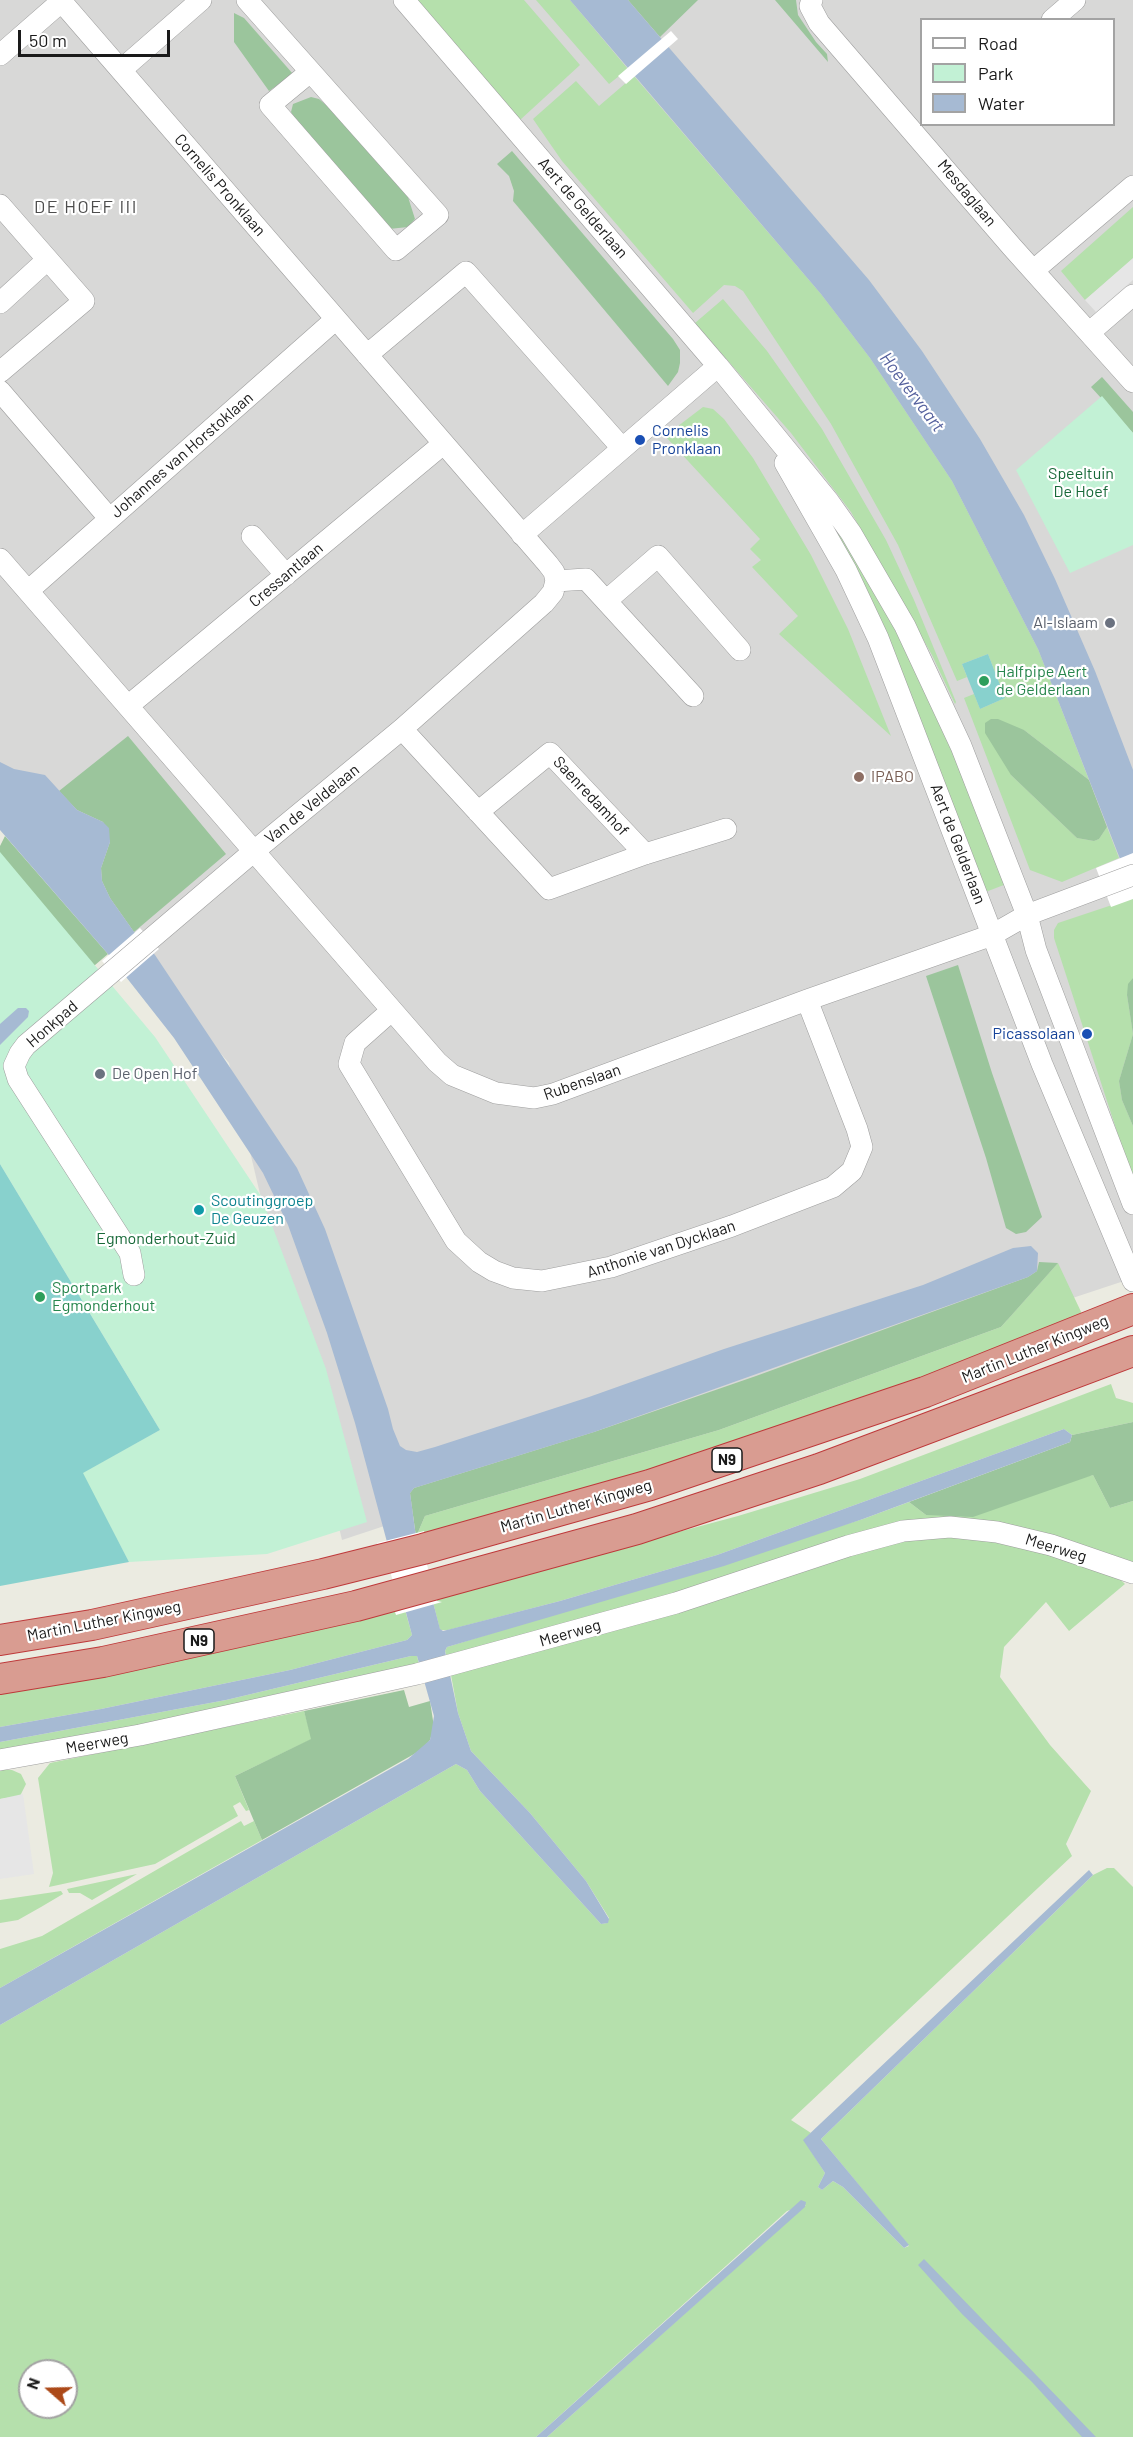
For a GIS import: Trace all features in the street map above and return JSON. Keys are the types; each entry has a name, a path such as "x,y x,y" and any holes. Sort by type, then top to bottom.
{"highway":[{"name":"Martin Luther Kingweg","path":"0,1640 216,1599 423,1549 650,1485 925,1392 1133,1310"},
{"name":"N9","path":"0,1679 103,1662 397,1596 637,1529 819,1469 1133,1351"}],"street":[{"path":"121,70 201,0"},
{"path":"247,0 438,215 396,250 270,105 310,72"},
{"name":"Aert de Gelderlaan","path":"404,0 718,366 846,525 905,626 961,746 1027,915 1036,950 1133,1204"},
{"name":"Mesdaglaan","path":"812,0 810,6 819,23 920,126"},
{"path":"1055,18 1075,0"},
{"path":"0,55 62,1"},
{"name":"Cornelis Pronklaan","path":"62,1 522,535"},
{"name":"Mesdaglaan","path":"924,130 1034,270 1133,382"},
{"path":"1034,270 1133,186"},
{"path":"0,205 84,302 0,372"},
{"path":"0,303 47,260"},
{"path":"367,355 466,272 622,448"},
{"path":"1090,332 1133,295"},
{"name":"Johannes van Horstoklaan","path":"28,591 336,320"},
{"path":"693,696 586,579 556,581 554,572 522,535 718,366"},
{"path":"0,391 109,518"},
{"name":"Aert de Gelderlaan","path":"760,417 846,570 878,638 992,935 1133,1281"},
{"name":"Cressantlaan","path":"128,706 443,444"},
{"path":"252,536 286,575"},
{"path":"606,602 658,556 740,650"},
{"name":"Van de Veldelaan","path":"0,559 253,852 402,729 544,603 553,592 556,581"},
{"name":"Saenredamhof","path":"402,729 549,889 645,854 726,829"},
{"name":"Saenredamhof","path":"478,812 550,753 645,854"},
{"name":"Rubenslaan","path":"253,852 437,1062 452,1075 495,1093 534,1098 553,1094 807,1000 992,935 1027,915"},
{"name":"Honkpad","path":"134,1275 130,1253 18,1079 14,1066 26,1045 253,852"},
{"path":"1027,915 1133,875"},
{"name":"Anthonie van Dycklaan","path":"391,1011 355,1043 349,1064 456,1240 479,1262 494,1271 513,1278 542,1281 611,1267 732,1226 833,1187 852,1171 862,1147 807,1000"},
{"name":"Meerweg","path":"0,1760 140,1735 417,1674 675,1603 878,1537 927,1528 973,1529 1024,1538 1133,1573"}],"shaded area":[{"path":"0,0 1133,0 1133,1278 342,1540 229,1063 0,799"},
{"path":"1133,258 1133,280 1096,312 1085,300"},
{"name":"Halfpipe Aert de Gelderlaan","path":"988,654 1005,698 980,709 962,664"},
{"name":"Sportpark Egmonderhout","path":"0,1164 160,1430 83,1473 129,1562 0,1586"},
{"path":"23,1794 34,1874 0,1879 0,1799"}],"green space":[{"path":"415,0 524,0 580,65 520,120"},
{"path":"536,0 570,0 628,69 609,84"},
{"path":"628,0 698,0 660,37"},
{"path":"775,0 796,0 798,15 827,54 828,62"},
{"path":"234,13 244,18 293,74 269,91 234,42"},
{"path":"634,76 821,294 870,358 952,481 1038,649 1089,780 1024,730 1011,775 1077,838 1094,841 1099,839 1107,827 1119,858 1062,882 1030,870 964,698 974,694 980,709 1005,698 988,654 962,664 967,677 957,681 898,545 831,424 743,291 735,286 724,285 693,313 562,161 533,119 576,81 599,106"},
{"path":"311,97 319,99 335,113 408,197 415,219 408,227 389,229 316,151 291,112 293,104"},
{"path":"512,151 673,339 680,350 680,363 678,372 668,386 513,201 514,191 509,176 497,164"},
{"path":"1133,207 1133,259 1085,300 1061,271"},
{"path":"723,299 767,351 822,429 886,540 914,600 955,704 932,655 851,512 791,433 695,323"},
{"path":"1102,377 1133,412 1133,433 1091,387"},
{"name":"Speeltuin De Hoef","path":"1102,396 1133,433 1133,545 1070,573 1016,470"},
{"path":"703,407 713,409 724,419 753,458 811,555 848,629 891,736 779,634 798,616 752,567 761,560 750,549 760,539 665,436"},
{"path":"812,492 891,608 1009,883 983,893"},
{"path":"991,719 998,719 1024,730 1089,780 1107,827 1099,839 1094,841 1077,838 1011,775 985,733 985,723"},
{"path":"128,736 226,854 134,932 110,898 102,881 101,868 110,842 103,822 77,810 59,791"},
{"path":"5,836 108,954 68,988 0,971 0,846"},
{"name":"Egmonderhout-Zuid","path":"0,852 155,1037 261,1196 326,1369 367,1522 267,1554 129,1562 82,1473 160,1430 0,1164"},
{"path":"1133,898 1133,978 1127,995 1133,1034 1119,1081 1122,1100 1133,1126 1133,1181 1054,938 1054,930 1058,923"},
{"path":"958,965 992,1073 1042,1217 1026,1232 1016,1234 1006,1228 986,1158 926,976"},
{"path":"1133,978 1133,1034 1127,995 1128,984"},
{"path":"1133,1034 1133,1126 1122,1100 1119,1081"},
{"path":"1039,1262 1058,1263 1001,1327 719,1430 425,1516 416,1537 410,1493 414,1488 594,1432 756,1376 1028,1277 1037,1271"},
{"path":"1058,1263 1083,1316 910,1383 563,1499 416,1537 425,1516 719,1430 1001,1327"},
{"path":"1111,1384 1116,1398 1133,1403 1133,1422 1072,1435 1064,1429 717,1555 560,1601 448,1630 440,1630 432,1598 738,1516 860,1479"},
{"path":"1133,1422 1133,1501 1110,1508 1093,1475 973,1517 926,1515 909,1502 1070,1442 1072,1435"},
{"path":"1093,1475 1110,1508 1133,1501 1133,1565 980,1522 718,1581 447,1657 445,1651 447,1647 863,1519 909,1502 926,1515"},
{"path":"940,1537 1001,1541 1039,1551 1119,1578 1125,1584 1069,1631 1046,1602 1004,1647 1000,1677 1050,1745 1091,1791 1066,1844 1072,1856 791,2120 811,2133 804,2140 825,2173 818,2187 822,2190 833,2181 843,2187 904,2248 909,2246 821,2139 1093,1875 1107,1868 1114,1868 1133,1887 1133,2437 547,2437 806,2205 787,2211 536,2437 0,2437 0,2025 456,1764 467,1770 480,1791 601,1924 607,1923 609,1918 586,1881 530,1813 471,1751 458,1713 451,1675 890,1542"},
{"path":"404,1606 412,1635 407,1640 290,1670 101,1709 0,1727 0,1694"},
{"path":"417,1656 419,1664 405,1669 0,1754 0,1742 226,1700"},
{"path":"404,1690 409,1707 430,1701 434,1727 430,1740 423,1749 262,1840 235,1776 311,1739 304,1711"},
{"path":"304,1711 312,1739 235,1776 249,1810 246,1811 240,1802 233,1806 238,1816 155,1864 49,1887 53,1873 38,1778 50,1763"},
{"path":"0,1770 12,1770 21,1774 26,1784 20,1796 0,1799"},
{"path":"241,1821 244,1826 254,1821 262,1840 0,1988 0,1949 42,1936"},
{"path":"137,1874 92,1900 80,1893 69,1893 67,1889"},
{"path":"61,1891 63,1894 18,1920 0,1923 0,1900"}],"water":[{"name":"Hoevervaart","path":"570,0 628,0 869,280 922,351 980,439 1024,515 1055,579 1095,671 1133,770 1133,892 1038,649 952,481 870,358 821,294"},
{"path":"0,762 14,769 45,775 77,810 103,822 109,828 110,842 101,868 102,881 110,898 134,932 155,955 297,1168 325,1229 393,1429 400,1446 406,1450 417,1452 435,1447 589,1397 724,1349 923,1285 1013,1248 1031,1246 1038,1253 1037,1271 1028,1277 594,1432 414,1488 410,1493 416,1537 440,1629 443,1631 560,1601 717,1555 1064,1429 1072,1435 1070,1442 863,1519 724,1566 447,1647 445,1651 458,1713 471,1751 530,1813 586,1881 609,1919 608,1923 601,1924 480,1791 467,1770 456,1764 0,2025 0,1988 408,1759 430,1740 434,1716 417,1656 411,1656 226,1700 0,1742 0,1727 101,1709 290,1670 407,1640 412,1635 355,1423 327,1333 288,1225 263,1173 174,1038 108,954 0,830"},
{"path":"18,1008 26,1008 29,1011 28,1017 0,1045 0,1024"},
{"path":"1089,1870 1093,1875 821,2139 909,2245 904,2248 843,2187 833,2181 822,2190 818,2187 825,2173 803,2140"},
{"path":"801,2200 806,2202 805,2207 547,2437 536,2437"},
{"path":"924,2259 1096,2437 1082,2437 1032,2382 962,2314 918,2265"}],"pier":[{"path":"671,31 678,39 626,84 618,76"},
{"path":"1133,853 1133,899 1111,907 1096,868"},
{"path":"140,928 159,949 121,982 102,961"},
{"path":"424,1531 425,1534 419,1536 437,1601 442,1602 396,1615 395,1612 401,1610 383,1546 378,1547 377,1543"}],"place":[{"name":"Cornelis Pronklaan","path":"640,440"},
{"name":"Al-Islaam","path":"1110,623"},
{"name":"Halfpipe Aert de Gelderlaan","path":"984,681"},
{"name":"IPABO","path":"859,777"},
{"name":"Picassolaan","path":"1087,1034"},
{"name":"De Open Hof","path":"100,1074"},
{"name":"Scoutinggroep De Geuzen","path":"199,1210"},
{"name":"Sportpark Egmonderhout","path":"40,1297"}],"district":[{"name":"DE HOEF III","path":"86,207"}]}
